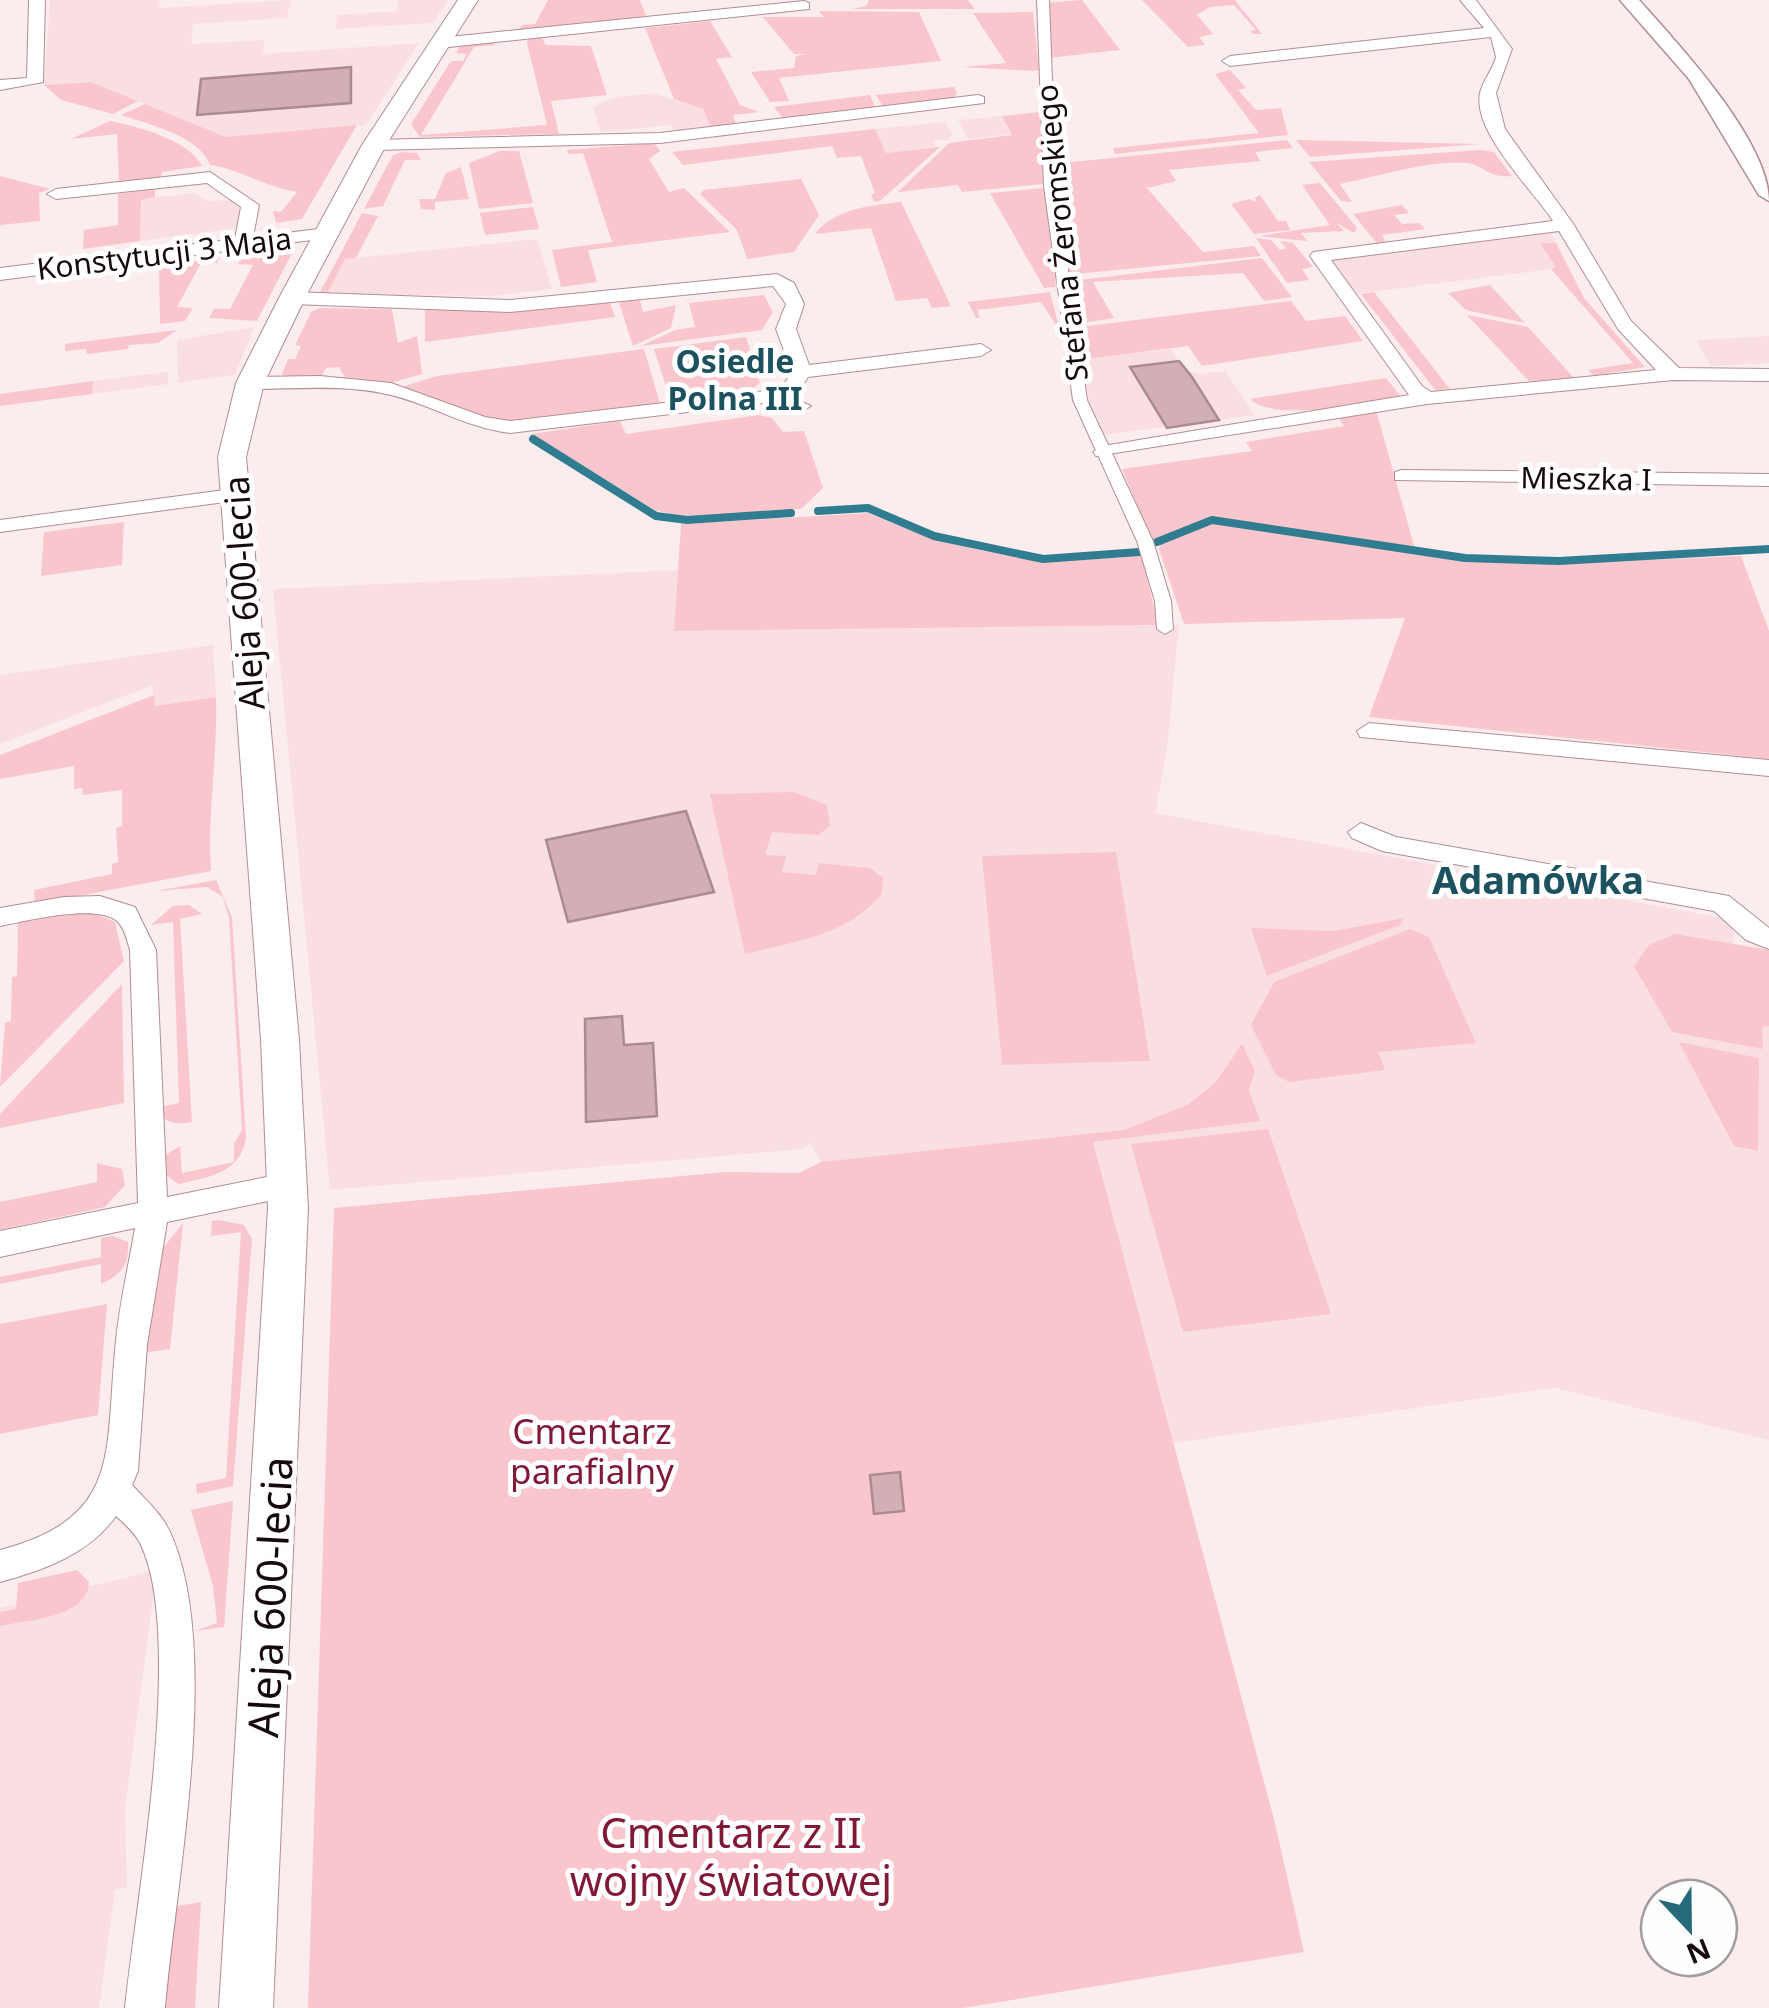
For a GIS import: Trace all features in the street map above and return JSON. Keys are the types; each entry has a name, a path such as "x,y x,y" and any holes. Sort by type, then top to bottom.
{"main road":[{"name":"Aleja 600-lecia","path":"246,2008 289,1264 280,1040 232,495 237,424 250,383 374,144 468,0"}],"street":[{"path":"0,85 35,82 36,0"},
{"name":"Stefana Żeromskiego","path":"1043,0 1042,70 1060,280 1080,400 1144,540 1163,601 1165,629"},
{"path":"1468,0 1504,48 1504,60 1487,86 1488,107 1502,144 1566,225 1603,300 1674,374"},
{"path":"1629,0 1697,76 1769,195"},
{"path":"439,43 804,6"},
{"path":"1230,62 1494,32"},
{"path":"374,144 660,138 978,100"},
{"path":"56,194 210,176 250,205 242,243"},
{"path":"1428,398 1415,390 1318,256 1566,225"},
{"name":"Konstytucji 3 Maja","path":"0,274 328,233"},
{"path":"250,383 342,382 391,390 479,424 510,427 793,402 802,372 786,330 794,304 787,288 776,280 510,306 292,298"},
{"path":"802,372 981,350"},
{"path":"1103,452 1428,398 1674,374 1769,375"},
{"name":"Mieszka I","path":"1402,476 1769,480"},
{"path":"0,526 232,495"},
{"path":"1369,730 1769,768"},
{"path":"1361,832 1391,844 1720,903 1734,908 1756,936 1769,939"},
{"path":"0,917 90,906 120,911 134,924 143,950 153,1212 130,1345 121,1471 115,1490 88,1528 57,1548 0,1566"},
{"path":"0,1244 287,1185"},
{"path":"115,1490 157,1540 175,1615 171,1746 145,2008"}],"shaded area":[{"path":"50,0 160,0 159,8 291,0 287,18 193,24 191,44 264,40 263,54 419,43 366,125 226,137 91,82 44,85"},
{"path":"398,0 448,0 433,23 336,29 337,15 397,11"},
{"path":"654,93 703,109 711,128 674,132 671,125 601,132 593,107 616,97"},
{"path":"1002,116 1013,134 968,139 958,120"},
{"path":"945,122 952,134 948,140 933,141 936,147 886,153 875,129"},
{"path":"194,193 207,201 234,200 238,204 239,228 140,241 141,199"},
{"path":"1549,229 1568,267 1353,294 1330,261"},
{"path":"537,239 552,289 493,296 327,294 345,259"},
{"path":"254,327 235,375 178,383 177,340"},
{"path":"1769,336 1769,363 1711,366 1696,340"},
{"path":"1170,349 1185,370 1199,374 1225,371 1255,415 1104,435 1089,400 1080,360"},
{"path":"168,372 168,384 92,394 93,381"},
{"path":"679,570 675,631 1179,625 1167,749 1155,813 1733,920 1734,952 1769,958 1769,1440 1554,1388 1174,1443 1091,1136 821,1162 810,1143 803,1149 330,1190 273,589"},
{"path":"213,645 216,697 154,706 153,685 0,744 0,675"},
{"path":"157,1570 125,1808 127,1887 115,1890 99,2008 0,2008 0,1608"}],"green space":[{"path":"548,0 640,0 647,18 519,31 522,25 535,24"},
{"path":"869,0 968,0 975,9 852,9 866,6"},
{"path":"1082,0 1120,50 1048,58 1046,3"},
{"path":"1142,0 1235,0 1262,34 1250,31 1256,30 1234,5 1210,7 1197,15 1213,34 1199,37 1205,45 1188,47"},
{"path":"819,11 919,12 941,61 779,78 789,101 770,102 751,72 794,68 796,56 806,54 794,54 763,17 824,17"},
{"path":"1033,12 1039,70 963,67 1006,63 973,13"},
{"path":"710,21 732,57 716,59 740,105 759,112 733,115 736,125 711,128 703,109 674,99 645,28"},
{"path":"542,37 545,45 591,46 607,95 551,101 559,134 420,137 411,124 451,61 463,61 467,54 456,53 461,45 489,41 496,45 474,47 421,135 547,125 527,43 528,38"},
{"path":"1230,70 1246,88 1238,90 1256,110 1281,108 1288,135 1115,154 1113,148 1259,133 1215,74"},
{"path":"91,82 138,101 113,114 61,100 44,85"},
{"path":"954,87 957,94 947,103 885,110 876,95"},
{"path":"870,95 877,111 784,120 774,107"},
{"path":"145,104 226,137 357,125 302,219 276,223 273,211 281,212 297,192 210,165 196,146 185,139 121,115"},
{"path":"1040,112 1044,184 962,192 958,185 898,192 949,143 1012,135 1002,116"},
{"path":"110,121 174,141 202,166 162,172 161,178 119,183 117,134 71,139"},
{"path":"875,129 886,153 940,147 880,201 874,202 871,194 875,193 861,156 837,158 832,146 683,165 672,152"},
{"path":"1287,140 1293,148 1255,152 1260,161 1169,170 1176,181 1147,188 1203,252 1254,246 1261,256 1065,275 1053,164"},
{"path":"1296,140 1480,144 1310,157"},
{"path":"654,143 660,151 649,159 669,192 684,188 730,232 588,250 597,282 561,287 552,250 612,242 583,153 568,154 567,150"},
{"path":"500,151 519,151 533,203 479,209 469,163"},
{"path":"1494,152 1512,176 1497,175 1467,163 1421,166 1340,184 1352,202 1341,201 1309,162"},
{"path":"417,153 421,160 405,160 383,206 364,209 393,155"},
{"path":"461,167 469,199 435,202 435,210 421,209 419,199 435,199 446,173"},
{"path":"0,176 50,189 39,193 40,221 0,225"},
{"path":"801,179 819,215 794,252 747,259 737,230 700,194 704,190"},
{"path":"1320,183 1357,228 1354,233 1337,223 1344,231 1301,233 1307,241 1258,236 1330,225 1302,185"},
{"path":"1044,188 1056,287 1044,288 990,193"},
{"path":"155,189 155,197 141,200 140,241 83,249 84,230 118,225 118,194"},
{"path":"1260,195 1278,221 1286,221 1290,230 1254,234 1231,204 1249,199 1257,202 1255,198"},
{"path":"901,202 951,306 932,308 927,298 896,301 871,228 815,234 843,214"},
{"path":"1402,205 1409,213 1394,215 1402,224 1419,223 1425,229 1382,235 1385,241 1379,246 1353,214"},
{"path":"533,207 539,229 485,235 480,213"},
{"path":"362,213 378,216 356,258 345,259 327,294 320,292"},
{"path":"1256,238 1271,240 1280,250 1286,248 1280,241 1293,243 1313,267 1302,269 1309,280 1287,283"},
{"path":"1540,243 1556,243 1584,298 1645,367 1594,376 1588,370 1633,363 1551,269 1556,267"},
{"path":"294,249 257,321 209,318 214,309 230,309 253,265 238,264 243,254"},
{"path":"220,257 217,263 201,263 177,307 193,308 185,321 160,324 159,265"},
{"path":"1262,258 1292,297 1264,301 1243,273 1093,282 1114,318 1077,324 1069,321 1065,285 1072,281"},
{"path":"1490,285 1525,323 1466,310 1448,293"},
{"path":"1050,292 1060,331 1041,302 977,310 980,318 976,318 968,302"},
{"path":"1374,292 1450,389 1435,390 1361,294"},
{"path":"764,295 773,312 762,330 641,346 675,330 695,327 689,303"},
{"path":"639,297 643,312 676,305 671,328 633,346 619,303"},
{"path":"604,300 610,303 615,317 425,342 425,309"},
{"path":"1291,301 1306,321 1345,316 1363,341 1202,366 1188,346 1080,360 1071,328"},
{"path":"319,308 392,309 398,343 417,336 422,374 384,385 345,378 339,367 326,368 321,377 285,377 282,374 288,359 295,359 301,346 295,345 311,312"},
{"path":"1467,315 1528,327 1574,378 1529,381"},
{"path":"177,330 158,343 129,345 128,349 87,354 86,349 65,351 65,344"},
{"path":"746,337 760,383 748,392 671,402 654,349"},
{"path":"644,349 661,407 550,422 493,422 402,387 437,376"},
{"path":"1386,378 1402,398 1299,410 1279,410 1250,399"},
{"path":"93,381 92,394 0,406 0,394"},
{"path":"1376,410 1415,549 1211,516 1152,541 1122,469 1252,451 1246,442 1344,426 1338,417"},
{"path":"759,415 772,418 783,432 804,431 823,488 801,509 681,517 655,510 531,434 620,421 626,434"},
{"path":"868,513 937,539 1002,554 1069,559 1142,555 1158,625 674,631 681,524"},
{"path":"124,522 122,565 41,576 44,532"},
{"path":"1216,523 1461,561 1569,563 1741,556 1769,631 1769,759 1369,717 1405,618 1184,624 1159,549 1161,544"},
{"path":"154,695 155,706 216,697 211,871 35,904 34,890 112,874 112,864 118,862 116,828 122,826 122,790 83,795 82,788 74,789 74,766 0,779 0,755"},
{"path":"794,792 827,805 830,826 819,835 772,832 765,855 786,856 782,872 816,875 819,863 870,868 883,878 882,894 837,928 745,954 710,794"},
{"path":"1116,852 1150,1061 1002,1065 982,856"},
{"path":"216,880 232,917 246,1138 234,1162 234,1144 242,1130 229,918 223,897 207,887 156,891"},
{"path":"189,905 202,914 180,919 192,1122 175,1123 156,1108 179,1103 173,922 151,925 173,906"},
{"path":"89,911 115,922 124,961 0,1087 5,1023 11,1021 12,977 17,976 18,923"},
{"path":"1404,918 1400,925 1267,976 1251,928 1334,931"},
{"path":"1410,929 1429,937 1476,1043 1378,1052 1385,1070 1289,1082 1276,1075 1251,1025 1274,982"},
{"path":"1675,934 1769,950 1769,1026 1762,1027 1763,1049 1672,1032 1634,966 1649,945"},
{"path":"122,984 124,1103 0,1128 0,1114"},
{"path":"1679,1042 1759,1058 1758,1151 1734,1146"},
{"name":"Cmentarz parafialny","path":"1242,1044 1255,1071 1249,1090 1260,1121 1093,1142 1275,1823 1304,1952 963,2008 308,2008 334,1208 726,1172 799,1173 821,1162 1124,1130 1189,1104 1215,1083"},
{"path":"1268,1129 1331,1314 1183,1332 1131,1144"},
{"path":"180,1146 182,1173 234,1162 211,1176 178,1184 161,1171 164,1156"},
{"path":"97,1163 122,1169 125,1185 105,1207 0,1230 0,1202 97,1182"},
{"path":"212,1221 244,1225 252,1239 233,1486 197,1494 196,1484 226,1478 241,1232 211,1236"},
{"path":"183,1223 170,1349 143,1353 163,1248"},
{"path":"113,1236 128,1242 127,1257 119,1273 101,1284 101,1264 0,1284 0,1277 101,1257 101,1238"},
{"path":"107,1304 98,1415 0,1434 0,1324"},
{"path":"233,1501 224,1627 195,1631 217,1623 213,1586 191,1510"},
{"path":"77,1570 89,1582 78,1603 54,1615 0,1626 0,1612 16,1609 18,1583"},
{"path":"201,1902 195,2008 162,2008 171,1907"}],"building":[{"path":"351,67 351,103 197,115 201,79"},
{"path":"1179,361 1219,420 1167,428 1130,367"},
{"path":"686,811 714,892 568,922 546,840"},
{"path":"622,1016 624,1045 653,1043 657,1116 586,1122 585,1019"},
{"path":"900,1472 904,1511 874,1514 870,1475"}],"waterway":[{"path":"533,439 656,516 687,520 791,513"},
{"path":"818,511 868,508 934,536 1043,559 1139,552"},
{"path":"1157,542 1212,520 1465,558 1559,561 1769,549"}],"district":[{"name":"Osiedle Polna III","path":"735,378"},
{"name":"Adamówka","path":"1538,879"}],"park label":[{"name":"Cmentarz z II wojny światowej","path":"731,1855"}]}
